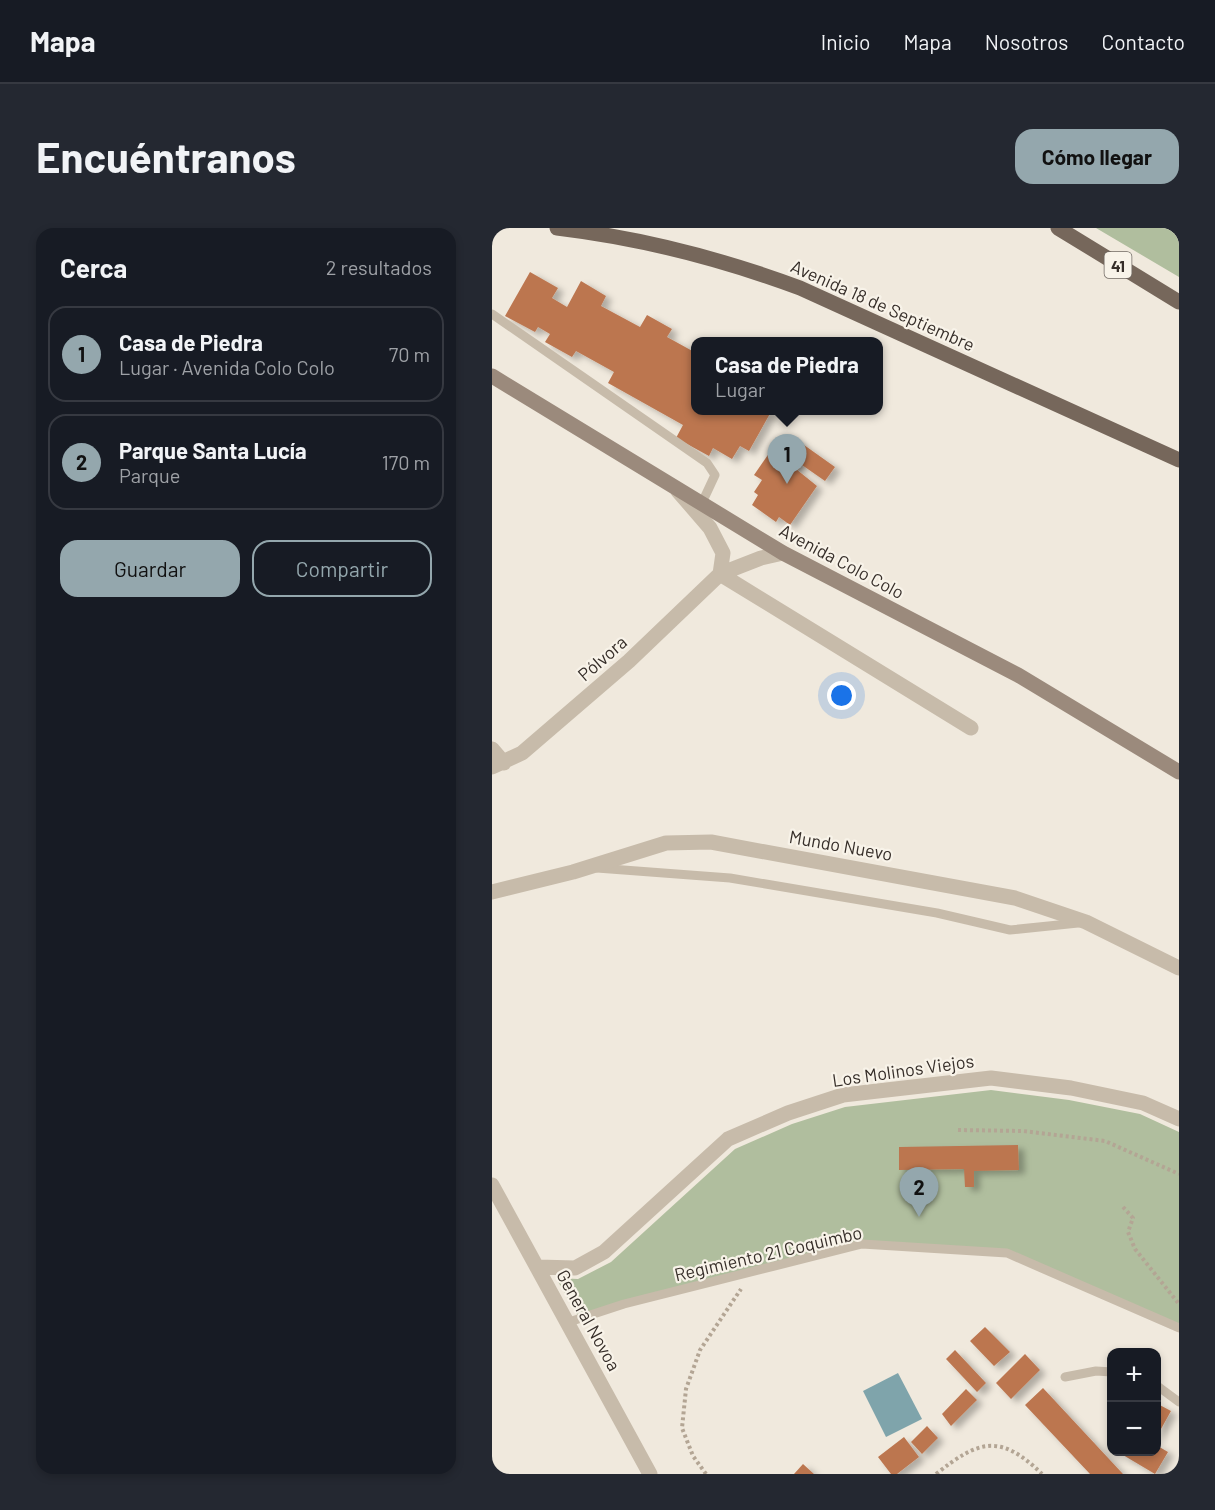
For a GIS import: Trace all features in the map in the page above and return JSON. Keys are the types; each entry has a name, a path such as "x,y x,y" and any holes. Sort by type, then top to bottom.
{"main road":[{"name":"Avenida 18 de Septiembre","path":"557,228 672,248 759,273 800,288 1179,460"},
{"name":"41","path":"1058,228 1179,302"}],"street":[{"name":"Avenida Colo Colo","path":"492,376 677,491 783,553 1018,675 1179,772"},
{"path":"677,491 714,536 723,553 720,574 971,728"},
{"name":"Pólvora","path":"498,765 522,753 629,661 720,574 761,558 783,553"},
{"path":"492,749 498,765"},
{"name":"Mundo Nuevo","path":"492,892 589,867 666,843 711,842 1015,898 1086,922 1179,968"},
{"name":"Los Molinos Viejos","path":"538,1267 576,1268 604,1252 728,1139 788,1113 843,1095 991,1078 1071,1088 1143,1103 1179,1119"},
{"name":"General Novoa","path":"492,1185 651,1474"}],"lane":[{"path":"492,314 707,463 715,475 701,505"},
{"name":"Mundo Nuevo","path":"589,867 730,878 937,913 1010,930 1086,922"},
{"name":"Regimiento 21 Coquimbo","path":"568,1322 624,1304 862,1244 1007,1253 1179,1328"},
{"path":"1065,1377 1096,1371 1107,1372"},
{"path":"1161,1389 1179,1402"}],"path":[{"path":"958,1130 1023,1131 1105,1141 1179,1174"},
{"path":"1124,1207 1133,1218 1128,1232 1135,1249 1179,1304"},
{"path":"706,1474 693,1456 682,1428 686,1389 700,1350 754,1271"},
{"path":"936,1474 962,1453 989,1444 1004,1446 1042,1474"}],"green space":[{"path":"1096,228 1179,228 1179,277"},
{"path":"991,1090 1069,1100 1140,1114 1179,1132 1179,1328 1007,1253 862,1244 579,1318 556,1278 578,1279 611,1262 735,1149 792,1124 845,1107"}],"water":[{"path":"898,1373 922,1419 886,1437 863,1391"}],"building":[{"path":"530,272 558,288 552,298 567,307 581,281 606,296 601,306 640,327 647,315 672,329 667,337 691,350 691,415 769,415 749,451 740,446 732,459 713,448 709,456 676,438 683,425 608,383 614,372 576,351 572,357 545,342 550,334 538,327 535,332 505,316"},
{"path":"789,440 794,444 797,440 835,467 825,481 802,465 798,470 791,465 817,486 790,525 779,517 776,522 752,505 758,495 754,492 762,480 754,475 772,449 779,454"},
{"path":"1018,1145 1019,1170 974,1171 974,1187 965,1187 964,1169 899,1170 899,1147"},
{"path":"985,1327 1010,1352 994,1366 970,1341"},
{"path":"955,1350 986,1383 977,1392 946,1359"},
{"path":"1025,1354 1040,1370 1011,1399 996,1383"},
{"path":"1043,1388 1123,1474 1090,1474 1025,1405"},
{"path":"966,1389 977,1400 951,1426 942,1414"},
{"path":"1161,1406 1171,1411 1161,1429"},
{"path":"927,1426 938,1438 922,1454 911,1442"},
{"path":"904,1437 919,1457 897,1474 891,1474 878,1457"},
{"path":"1161,1448 1168,1452 1155,1474 1125,1456 1161,1456"},
{"path":"803,1464 814,1474 794,1474"}],"place":[{"name":"Casa de Piedra","path":"787,484"},
{"name":"Parque Santa Lucía","path":"919,1217"}]}
